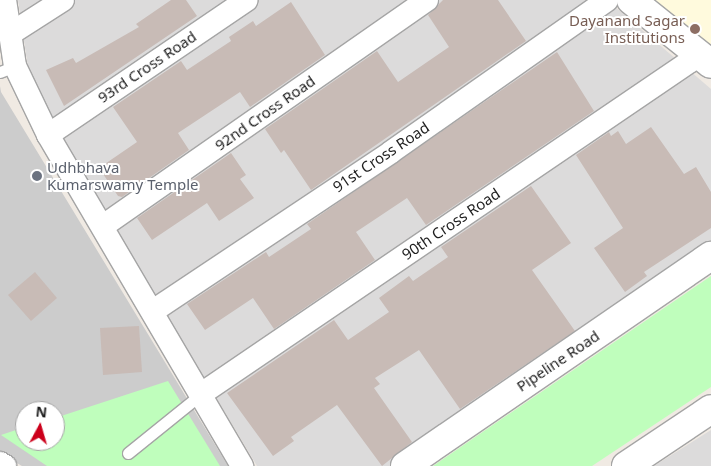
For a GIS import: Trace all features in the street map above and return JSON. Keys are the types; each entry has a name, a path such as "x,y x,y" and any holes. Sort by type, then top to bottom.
{"street":[{"path":"5,0 10,34 8,69 104,226 242,466"},
{"path":"10,34 63,0"},
{"name":"93rd Cross Road","path":"48,135 247,0"},
{"name":"92nd Cross Road","path":"104,226 427,0"},
{"name":"91st Cross Road","path":"153,311 391,152 607,0"},
{"path":"631,0 706,59"},
{"name":"90th Cross Road","path":"201,394 706,59"},
{"name":"Pipeline Road","path":"405,466 711,256"},
{"path":"626,466 711,409"},
{"path":"0,463 5,466"}],"lane":[{"path":"128,453 201,394"}],"shaded area":[{"path":"18,0 607,0 711,89 711,247 391,466 257,466 31,88"},
{"name":"Dayanand Sagar Institutions","path":"648,0 711,0 711,58"},
{"path":"0,86 1,92 228,466 22,466 0,453"},
{"path":"711,430 711,466 654,466"}],"green space":[{"path":"711,276 711,387 592,466 433,466"},
{"path":"168,381 220,466 47,466 25,451 65,451 65,415"},
{"path":"15,430 15,444 1,435"}],"building":[{"path":"171,0 186,0 197,16 64,106 46,70 73,58 76,63 139,27 136,24"},
{"path":"443,0 498,0 526,41 311,190 284,150 281,153 265,129 377,51 398,82 449,47 428,15"},
{"path":"291,2 325,55 250,107 240,92 178,133 189,150 122,197 118,196 99,168 137,142 113,107 181,61 187,70 231,41 229,37 253,21 256,26"},
{"path":"557,52 594,111 426,225 407,198 356,232 375,260 274,329 253,298 205,330 187,304 266,252 269,257 311,229 307,224"},
{"path":"651,127 684,174 696,167 711,192 711,228 644,272 647,276 625,292 594,248 623,228 576,155 609,132 611,136 618,131 626,144"},
{"path":"231,153 246,175 240,179 254,198 219,221 207,203 152,240 137,218"},
{"path":"531,186 571,243 532,270 575,331 460,409 419,350 375,378 380,384 374,388 412,442 382,466 337,405 291,437 294,441 273,456 227,393 334,320 348,340 389,312 379,298 409,276 413,281 448,257 441,247"},
{"path":"35,272 57,298 31,321 8,295"},
{"path":"139,326 142,372 103,375 100,328"}],"place":[{"name":"Dayanand Sagar Institutions","path":"695,29"},
{"name":"Udhbhava Kumarswamy Temple","path":"37,176"}]}
